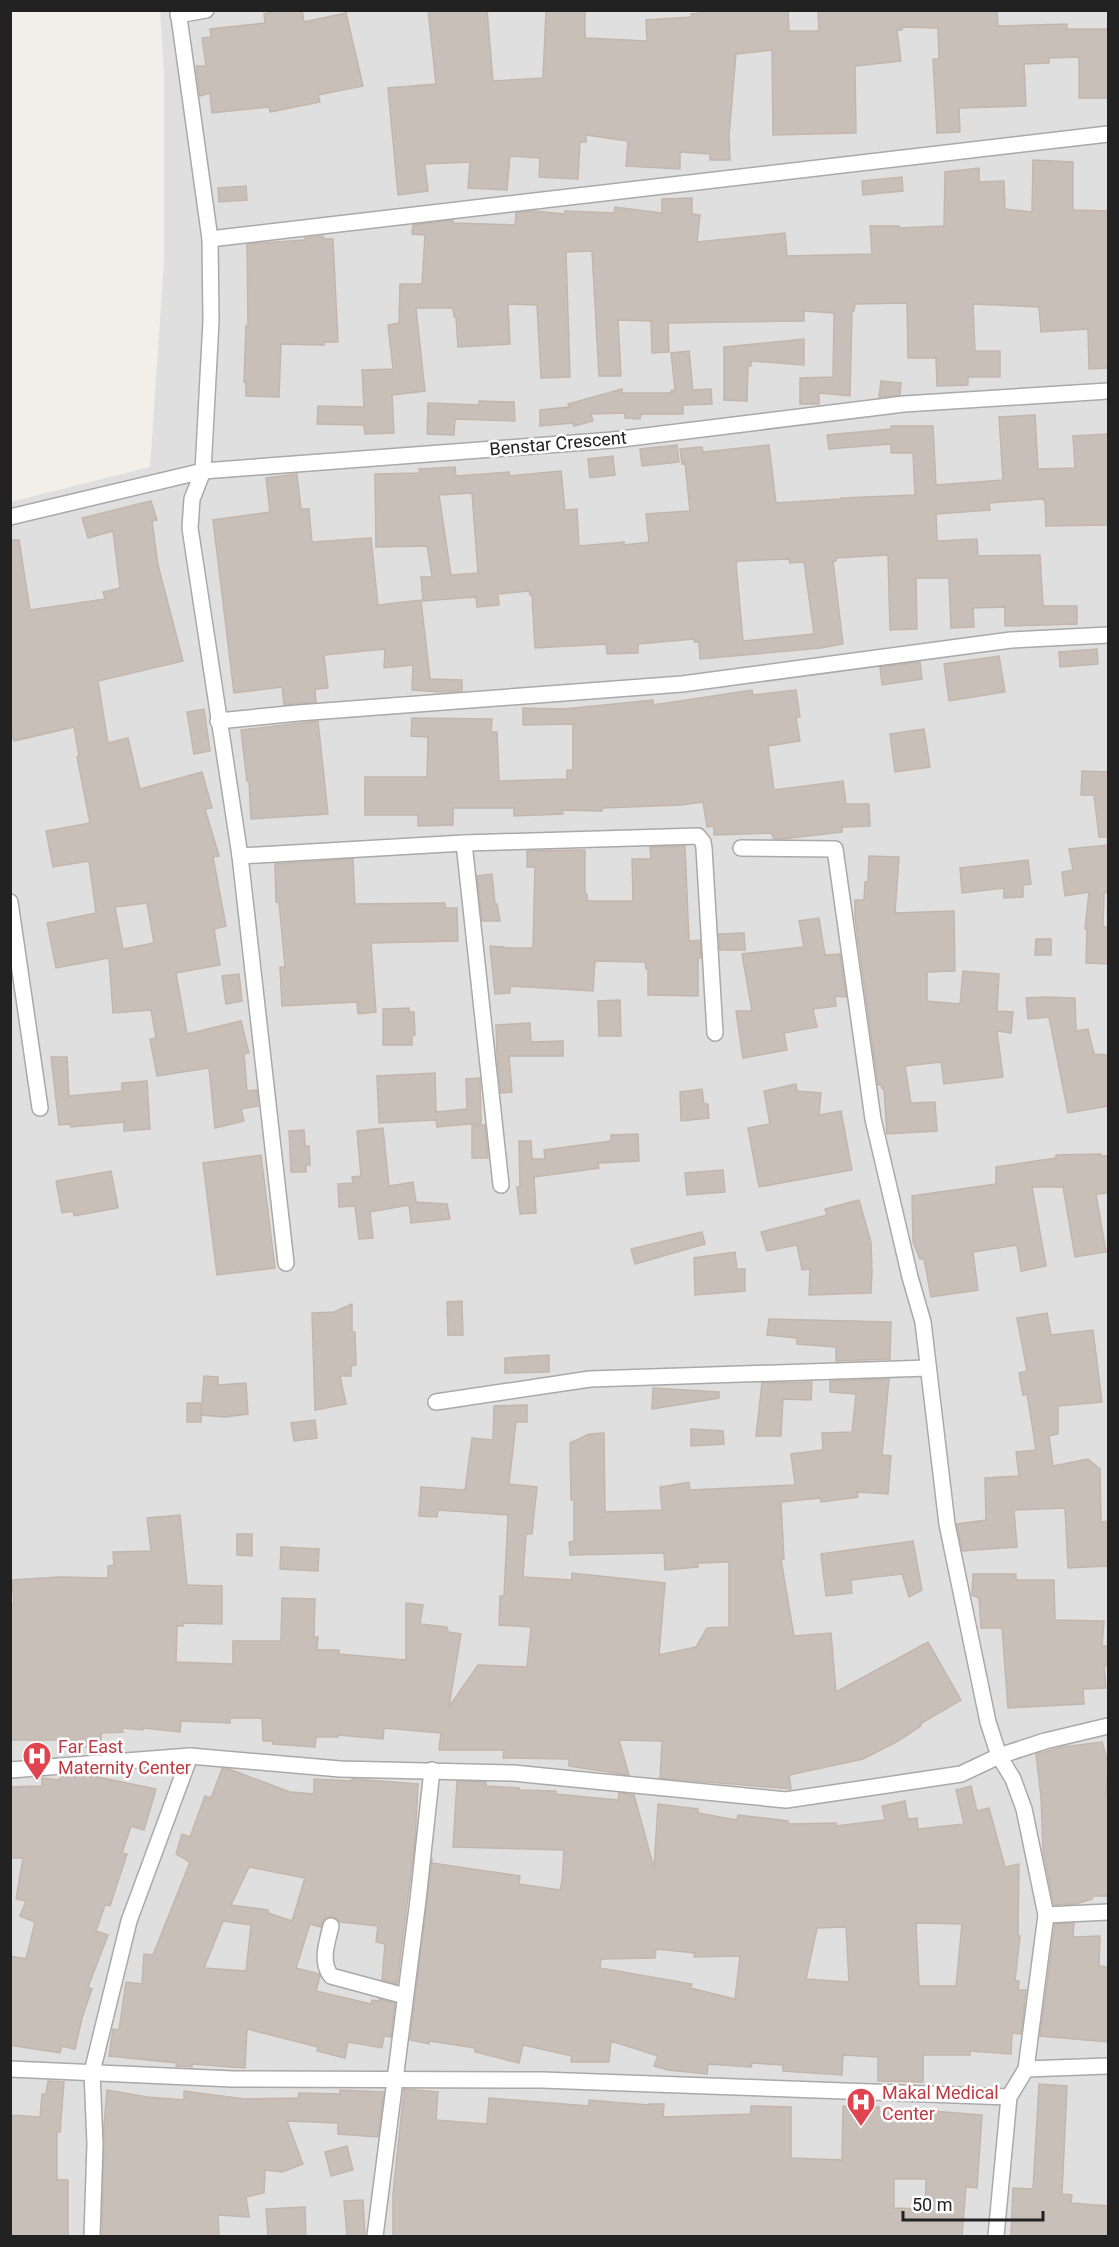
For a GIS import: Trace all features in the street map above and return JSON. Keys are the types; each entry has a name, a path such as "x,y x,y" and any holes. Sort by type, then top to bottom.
{"street":[{"path":"206,10 178,13 210,239 211,321 203,471 192,499 190,528 240,856 286,1263"},
{"path":"210,239 1108,134"},
{"name":"Benstar Crescent","path":"10,517 203,471 614,440 904,404 1108,391"},
{"path":"218,721 682,684 1011,640 1108,635"},
{"path":"240,856 464,843 698,836 704,848 715,1033"},
{"path":"464,843 501,1185"},
{"path":"741,848 835,849 873,1119 922,1322 947,1524 988,1722 999,1756 1013,1779 1024,1809 1046,1915 1026,2069 1009,2097 996,2236"},
{"path":"10,902 40,1108"},
{"path":"436,1402 590,1379 928,1368"},
{"path":"10,1770 190,1756 340,1769 513,1773 786,1800 961,1774 999,1756 1045,1741 1108,1726"},
{"path":"92,2236 95,2144 92,2072 129,1921 190,1756"},
{"path":"375,2236 432,1770"},
{"path":"1046,1915 1108,1912"},
{"path":"331,1926 324,1958 326,1970 331,1976 405,1996"},
{"path":"1026,2069 1108,2066"},
{"path":"10,2069 233,2079 554,2080 1009,2097"}],"shaded area":[{"path":"160,11 1108,11 1108,2236 11,2236 10,502 150,467 164,261 164,73"}],"building":[{"path":"279,10 302,10 304,22 346,13 363,86 318,95 320,102 270,112 269,107 212,113 210,93 200,96 196,66 206,66 202,38 211,37 210,29 265,23 264,14"},
{"path":"428,10 487,10 493,81 543,78 546,10 585,10 585,38 647,41 646,20 692,17 691,14 720,10 788,10 789,31 819,31 818,10 997,10 998,26 1067,24 1067,29 1108,29 1108,98 1079,98 1079,57 1049,58 1049,63 1024,64 1026,106 959,108 960,132 937,133 933,59 939,59 938,28 902,27 902,30 897,30 901,61 855,66 856,133 773,135 772,50 736,54 729,136 730,160 710,160 710,154 680,152 680,169 626,166 628,141 586,135 586,142 580,142 578,179 539,177 540,158 510,156 507,190 468,188 470,162 425,164 428,191 398,195 388,88 436,84"},
{"path":"1033,160 1073,162 1073,210 1108,211 1108,368 1089,369 1088,329 1041,332 1039,307 973,304 975,351 1000,351 1000,377 968,377 968,385 937,386 936,358 908,358 907,303 855,304 854,311 852,311 850,396 819,393 819,404 800,404 800,378 833,377 834,313 804,311 804,321 668,323 669,352 652,353 651,321 618,320 621,376 599,376 592,251 566,252 570,377 541,378 537,305 508,304 510,344 458,347 456,317 454,317 453,308 416,308 425,391 392,395 394,433 365,434 364,425 317,424 318,406 364,407 362,370 393,369 388,325 399,323 400,284 422,284 425,235 412,234 413,225 453,220 453,223 515,225 516,213 534,211 565,214 565,211 614,213 615,207 662,213 662,199 692,198 692,214 700,215 697,242 785,233 787,256 872,254 870,226 899,226 899,228 944,226 945,172 979,168 979,182 1004,181 1005,209 1032,212"},
{"path":"902,177 903,191 863,195 862,181"},
{"path":"246,186 247,200 219,202 218,188"},
{"path":"323,236 323,239 333,239 338,342 324,342 324,345 281,344 279,397 246,396 246,382 244,382 246,326 248,326 247,244 305,240 305,238"},
{"path":"804,339 804,365 751,361 751,366 748,366 747,401 724,400 724,347"},
{"path":"689,351 693,390 711,389 712,404 683,405 683,414 641,414 640,419 625,418 625,413 591,414 593,421 574,426 573,423 540,426 540,410 569,407 568,404 622,389 622,393 672,393 671,391 675,390 671,353"},
{"path":"881,381 901,383 900,395 879,397"},
{"path":"479,401 514,402 515,421 455,419 454,435 427,434 428,403 479,405"},
{"path":"1035,415 1038,469 1075,468 1073,436 1108,434 1108,525 1046,526 1043,499 989,503 990,510 936,514 937,541 977,539 978,556 1040,555 1043,606 1077,606 1077,624 1005,626 1005,607 973,608 974,627 951,628 949,578 916,578 917,629 890,630 888,555 836,558 836,561 833,561 843,644 700,659 699,642 694,642 694,639 638,644 638,653 607,654 606,644 535,648 532,595 529,591 498,594 499,605 477,607 476,597 423,601 421,577 432,577 427,546 376,547 375,474 420,473 419,469 455,467 456,476 509,472 509,476 561,471 565,510 577,509 579,546 624,542 624,545 649,542 646,514 690,511 685,463 682,464 680,449 702,447 703,452 769,445 776,503 915,495 913,453 891,453 891,444 829,449 827,435 891,429 891,426 933,426 936,485 1003,480 999,417","holes":["472,493 478,573 451,575 439,495","789,559 790,563 804,562 814,634 743,641 736,563 738,561"]},
{"path":"677,445 679,462 642,466 640,449"},
{"path":"613,456 615,475 590,478 588,459"},
{"path":"297,474 301,509 309,509 312,542 371,538 378,605 421,600 430,679 462,680 462,691 412,690 413,665 384,668 385,649 324,655 328,688 315,689 316,702 284,705 282,687 234,693 213,520 270,512 266,478"},
{"path":"151,501 157,520 152,521 158,565 183,661 98,681 108,743 128,738 140,789 202,772 212,808 205,809 219,856 213,857 226,926 214,929 220,965 176,973 187,1034 241,1021 249,1053 244,1054 247,1091 257,1090 258,1106 241,1109 244,1121 215,1128 209,1068 157,1076 150,1039 156,1038 151,1010 113,1013 109,958 56,968 47,923 96,913 89,861 53,867 46,831 90,823 77,757 79,756 74,727 14,741 10,727 10,540 19,540 30,610 105,599 103,592 120,588 113,531 88,538 82,518","holes":["147,903 154,943 123,949 115,907"]},
{"path":"1097,649 1098,664 1060,667 1059,652"},
{"path":"999,656 1005,692 949,701 944,664"},
{"path":"920,662 922,679 882,685 880,667"},
{"path":"752,690 753,695 796,690 800,717 796,717 800,741 768,746 774,790 843,781 846,804 869,804 870,826 842,827 842,832 782,839 774,839 771,833 714,835 714,826 707,827 703,802 602,808 602,811 562,810 563,814 514,816 514,808 453,808 453,825 418,826 418,815 365,815 365,777 427,777 428,737 411,736 412,718 492,719 491,732 497,732 499,781 567,779 567,770 573,770 573,724 523,725 523,708 564,709 653,700 653,705"},
{"path":"204,709 210,751 194,754 187,712"},
{"path":"318,721 328,814 251,819 249,781 247,781 241,730"},
{"path":"924,729 930,767 895,772 890,734"},
{"path":"1082,771 1108,772 1108,837 1099,837 1094,795 1081,795"},
{"path":"1108,845 1108,893 1104,892 1103,927 1108,927 1108,964 1086,963 1087,929 1085,929 1089,892 1065,896 1062,872 1073,870 1069,849"},
{"path":"685,846 689,941 700,940 698,996 648,995 648,969 646,969 645,962 595,961 593,991 510,986 510,993 495,994 490,946 533,948 535,867 527,867 527,851 585,850 587,901 633,901 632,859 651,859 650,847"},
{"path":"869,856 899,857 895,913 954,911 955,971 927,972 927,1001 960,1004 963,971 999,974 997,1011 1013,1012 1011,1033 997,1031 1003,1077 944,1084 941,1062 905,1066 911,1103 935,1102 937,1131 887,1134 884,1089 881,1084 878,1085 855,918 855,900 864,900 865,882 868,882"},
{"path":"353,859 355,904 445,903 445,908 457,908 458,941 371,943 376,1012 358,1014 357,1002 282,1006 280,967 285,967 279,902 276,902 275,864"},
{"path":"1028,860 1031,884 1023,885 1023,897 1004,898 1004,888 962,893 960,868"},
{"path":"492,874 495,904 497,904 500,921 482,921 477,876"},
{"path":"819,918 825,955 840,954 846,997 835,996 836,1006 813,1009 817,1027 784,1033 787,1050 743,1058 736,1011 752,1011 742,954 804,947 799,921"},
{"path":"744,933 745,950 720,950 719,934"},
{"path":"1036,939 1051,939 1051,955 1035,955"},
{"path":"239,974 242,1001 226,1004 222,976"},
{"path":"1026,998 1075,998 1076,1031 1088,1029 1094,1054 1108,1055 1108,1106 1068,1113 1049,1017 1028,1019"},
{"path":"620,1000 621,1036 599,1036 598,1001"},
{"path":"409,1008 409,1012 414,1012 415,1035 412,1036 412,1045 383,1045 383,1009"},
{"path":"530,1023 531,1042 563,1041 563,1056 509,1056 512,1092 501,1093 496,1025"},
{"path":"51,1057 67,1057 69,1096 122,1091 122,1083 147,1081 150,1129 124,1131 124,1122 71,1127 70,1124 59,1125"},
{"path":"435,1073 436,1112 467,1109 466,1079 480,1078 481,1123 437,1127 436,1120 379,1123 377,1076"},
{"path":"796,1084 797,1091 821,1093 819,1115 841,1111 852,1170 759,1187 748,1128 770,1124 764,1091"},
{"path":"702,1089 704,1104 708,1104 709,1118 681,1121 680,1092"},
{"path":"472,1125 485,1125 488,1158 472,1158"},
{"path":"383,1128 389,1186 413,1182 416,1202 447,1204 450,1219 411,1223 409,1205 370,1212 373,1238 359,1239 355,1206 339,1207 338,1184 353,1183 352,1177 361,1176 357,1131"},
{"path":"304,1130 305,1146 309,1146 310,1165 306,1165 306,1172 291,1172 289,1131"},
{"path":"638,1134 639,1161 598,1163 599,1168 534,1177 536,1213 520,1214 517,1187 520,1187 519,1141 531,1141 532,1159 545,1159 544,1150 611,1141 611,1135"},
{"path":"1101,1154 1101,1156 1108,1156 1108,1193 1096,1194 1106,1252 1075,1257 1063,1187 1032,1187 1046,1266 1021,1271 1017,1245 973,1252 978,1290 931,1297 924,1259 920,1259 913,1242 912,1196 996,1184 996,1167 1056,1158 1056,1155"},
{"path":"261,1155 275,1268 217,1275 203,1163"},
{"path":"723,1170 725,1192 687,1195 685,1173"},
{"path":"111,1171 118,1208 74,1216 73,1211 62,1213 56,1181"},
{"path":"859,1200 871,1242 871,1293 809,1295 810,1269 802,1270 797,1245 767,1251 761,1232 827,1215 825,1209"},
{"path":"702,1232 705,1244 635,1264 631,1249"},
{"path":"735,1252 737,1269 745,1269 745,1291 695,1295 694,1258"},
{"path":"462,1301 463,1335 448,1335 447,1302"},
{"path":"352,1304 352,1332 355,1332 356,1365 351,1366 351,1376 340,1376 346,1404 315,1410 312,1313 334,1312"},
{"path":"1047,1313 1051,1335 1093,1330 1102,1402 1058,1406 1058,1434 1049,1436 1053,1466 1088,1459 1100,1469 1101,1522 1108,1521 1108,1566 1068,1568 1065,1508 1014,1510 1017,1547 962,1551 957,1524 986,1520 985,1478 1019,1476 1016,1452 1036,1450 1027,1394 1023,1395 1019,1373 1027,1371 1017,1318"},
{"path":"769,1319 891,1322 890,1359 836,1361 836,1347 797,1344 797,1338 767,1335"},
{"path":"549,1355 549,1372 505,1373 505,1358"},
{"path":"204,1376 218,1377 218,1385 246,1383 248,1414 225,1417 201,1415"},
{"path":"889,1379 882,1455 891,1456 888,1494 857,1492 858,1497 821,1502 820,1498 781,1502 784,1559 781,1559 794,1636 831,1633 836,1692 928,1642 961,1700 920,1724 921,1726 898,1741 863,1759 789,1775 791,1789 660,1778 662,1741 619,1740 629,1775 569,1766 569,1759 503,1758 504,1750 439,1750 441,1733 384,1728 383,1739 338,1735 338,1737 316,1737 315,1747 273,1744 273,1741 263,1741 262,1718 230,1718 230,1723 181,1721 180,1732 122,1728 123,1732 101,1733 101,1746 76,1747 76,1740 10,1740 10,1604 14,1604 12,1580 59,1577 108,1578 108,1566 114,1565 113,1552 151,1551 147,1518 180,1515 187,1585 222,1586 222,1624 183,1623 183,1626 177,1626 176,1662 233,1664 233,1641 281,1641 282,1598 315,1599 314,1637 318,1637 317,1650 339,1650 339,1654 406,1660 406,1603 423,1605 420,1624 447,1627 448,1632 461,1634 449,1707 478,1665 527,1667 531,1627 499,1625 500,1596 504,1596 508,1515 438,1510 437,1517 419,1516 421,1487 465,1490 472,1438 493,1440 494,1406 527,1405 527,1422 516,1422 509,1484 537,1487 532,1534 526,1534 523,1577 572,1580 572,1573 665,1583 659,1655 696,1647 707,1628 729,1627 729,1562 698,1563 698,1567 665,1570 664,1553 570,1555 569,1542 574,1541 574,1500 571,1500 570,1443 589,1434 604,1433 605,1512 662,1510 660,1487 689,1482 690,1490 795,1485 791,1454 823,1450 822,1433 852,1432 856,1394 830,1392 830,1381"},
{"path":"812,1382 811,1400 783,1399 781,1436 756,1436 762,1383"},
{"path":"653,1388 719,1392 719,1398 652,1409"},
{"path":"187,1403 201,1403 201,1422 187,1422"},
{"path":"315,1420 317,1438 294,1441 291,1423"},
{"path":"691,1429 723,1431 724,1444 691,1446"},
{"path":"237,1534 252,1534 252,1556 237,1555"},
{"path":"913,1541 922,1590 909,1597 902,1574 851,1580 852,1593 826,1596 821,1554"},
{"path":"281,1547 319,1549 318,1571 280,1569"},
{"path":"973,1574 1016,1574 1016,1580 1054,1580 1055,1620 1104,1621 1102,1646 1108,1646 1108,1666 1104,1666 1106,1688 1083,1689 1084,1704 1008,1708 1002,1628 981,1628 979,1598 972,1595"},
{"path":"1102,1742 1108,1762 1106,1796 1108,1796 1108,1896 1092,1896 1092,1899 1076,1904 1054,1905 1043,1851 1041,1797 1036,1754 1063,1747"},
{"path":"222,1769 229,1769 290,1792 314,1794 314,1779 352,1781 355,1779 418,1784 415,1841 397,1984 382,1980 385,1944 376,1942 378,1926 340,1922 333,1916 324,1919 321,1927 310,1924 296,1968 319,1974 316,1991 371,2004 372,2000 379,2001 379,1999 395,2003 391,2037 384,2036 382,2048 348,2042 345,2058 317,2051 318,2047 247,2029 245,2068 192,2064 192,2067 176,2066 177,2063 109,2056 113,2029 119,2030 126,1982 142,1984 144,1954 153,1955 190,1862 176,1854 182,1834 190,1837 205,1796 211,1798","holes":["249,1867 305,1878 292,1921 268,1913 268,1910 231,1905","223,1921 251,1925 246,1971 204,1968"]},
{"path":"83,1774 156,1789 144,1830 131,1826 122,1853 127,1854 110,1906 105,1905 96,1931 108,1935 88,1987 92,1989 75,2049 62,2046 60,2053 10,2045 10,1956 26,1959 35,1922 20,1916 26,1901 16,1899 23,1858 10,1858 10,1787 42,1786 42,1778 60,1780 60,1776"},
{"path":"457,1781 486,1782 486,1786 556,1791 556,1794 618,1800 619,1793 634,1795 654,1868 658,1804 698,1809 698,1813 737,1820 738,1815 788,1821 788,1824 836,1823 836,1826 885,1820 882,1806 905,1801 908,1819 917,1818 918,1829 964,1824 956,1790 971,1786 977,1811 989,1808 1005,1867 1019,1864 1018,1936 1020,1936 1015,1981 1019,1981 1018,1990 1026,1990 1021,2034 1012,2033 1011,2054 970,2051 970,2055 923,2055 923,2082 878,2081 878,2057 843,2055 842,2075 783,2071 783,2065 752,2063 751,2067 708,2064 707,2074 668,2070 654,2066 658,2056 611,2041 609,2062 571,2062 572,2056 523,2045 519,2063 475,2052 475,2048 410,2040 432,1858 432,1863 520,1876 519,1884 560,1890 564,1850 453,1847","holes":["916,1923 962,1924 956,1986 919,1986","846,1927 849,1982 806,1979 817,1928","656,1949 695,1953 694,1957 740,1956 735,1999 690,1988 692,1984 600,1968 601,1959 655,1958"]},
{"path":"1074,1923 1073,1937 1100,1936 1099,1966 1108,1967 1108,2042 1040,2036 1055,1924"},
{"path":"48,2081 64,2082 60,2132 57,2132 57,2180 68,2180 68,2236 10,2236 10,2115 40,2117 42,2094 46,2094"},
{"path":"1039,2084 1067,2086 1062,2194 1072,2195 1071,2203 1108,2206 1108,2236 1011,2236 1013,2188 1033,2189"},
{"path":"404,2089 438,2092 436,2120 487,2124 489,2098 589,2106 589,2100 664,2104 663,2117 751,2114 751,2106 791,2107 791,2158 842,2160 843,2106 879,2107 879,2112 931,2111 982,2115 977,2188 966,2187 962,2236 393,2236 393,2194","holes":["894,2179 926,2179 925,2209 894,2208"]},
{"path":"107,2090 184,2100 184,2091 245,2099 298,2098 299,2093 340,2094 340,2090 384,2092 378,2137 338,2134 338,2123 287,2121 303,2164 282,2172 265,2170 264,2193 246,2197 249,2217 218,2215 219,2236 102,2236 104,2125"},
{"path":"347,2146 353,2170 331,2176 325,2152"},
{"path":"363,2200 365,2236 347,2236 344,2201"},
{"path":"305,2207 306,2236 268,2236 266,2209"}],"place":[{"name":"Far East Maternity Center","path":"37,1782"},
{"name":"Makal Medical Center","path":"861,2128"}]}
